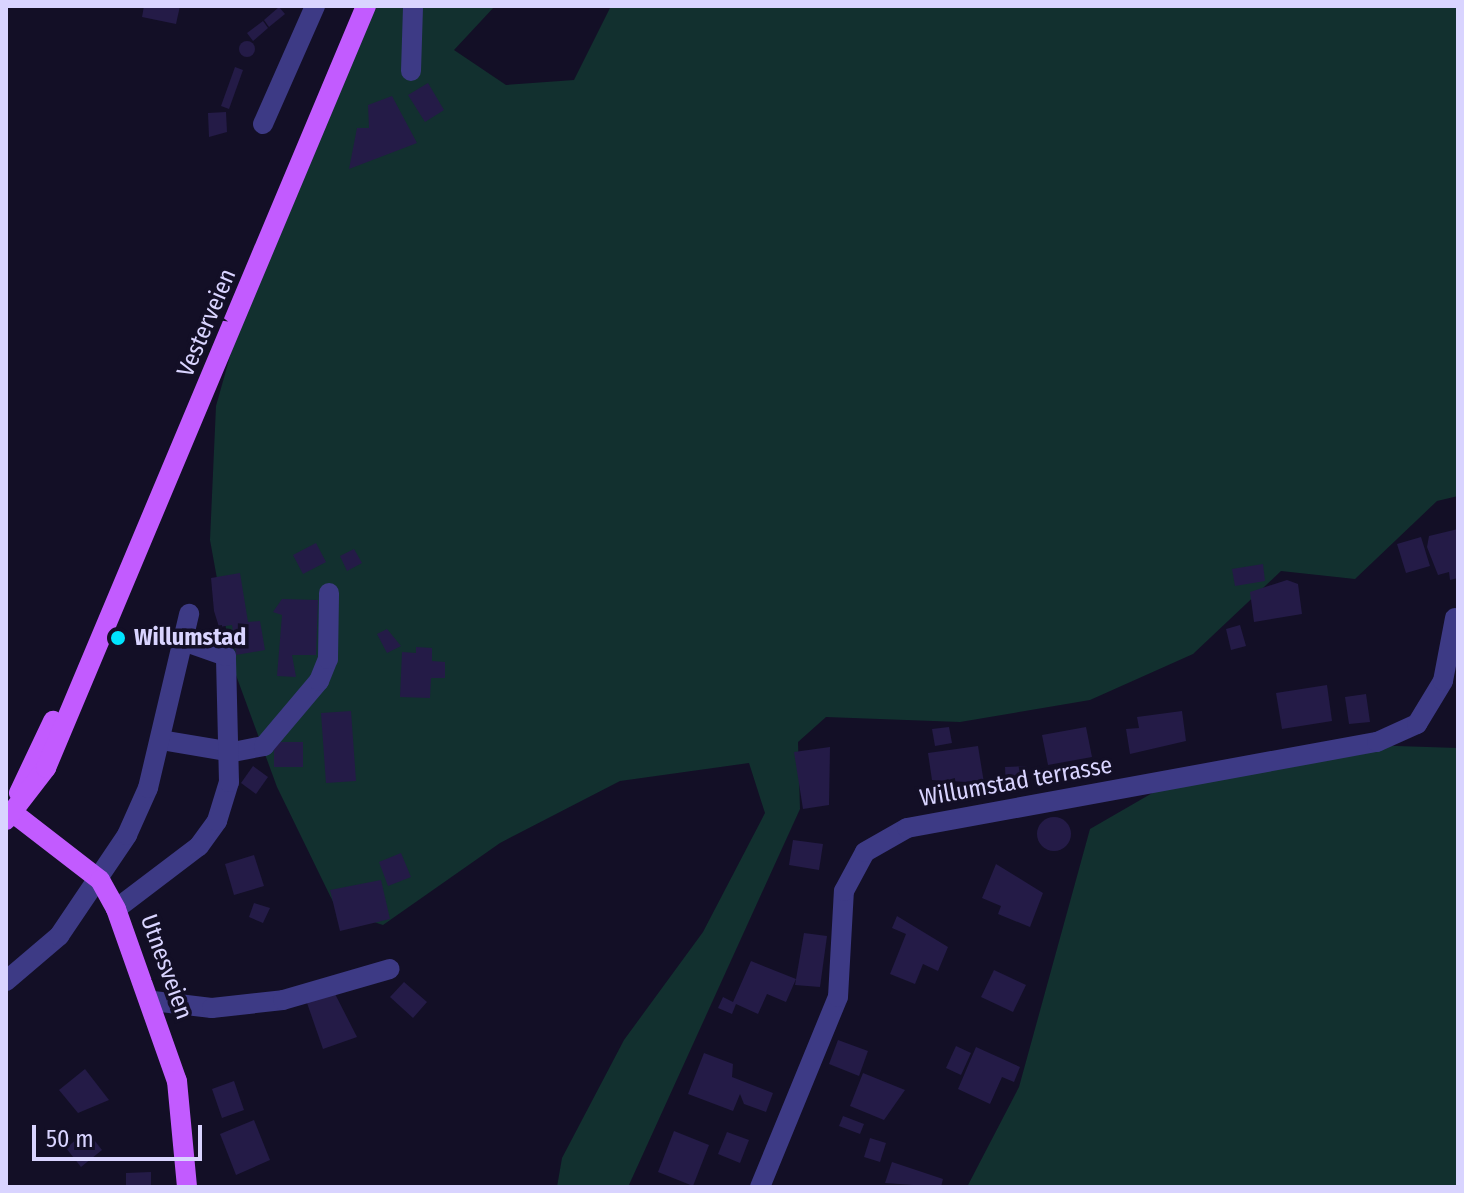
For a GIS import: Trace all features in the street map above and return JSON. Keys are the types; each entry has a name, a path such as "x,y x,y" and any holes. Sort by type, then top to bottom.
{"main road":[{"name":"Vesterveien","path":"9,816 30,762 89,657 366,6"},
{"name":"Utnesveien","path":"9,816 100,880 116,909 153,1001 185,1120 187,1187"}],"street":[{"path":"263,124 315,6"},
{"path":"411,71 413,6"},
{"path":"161,740 233,752 264,746 319,681 328,659 329,593"},
{"path":"6,981 59,936 100,880 148,788 189,614"},
{"name":"Willumstad terrasse","path":"760,1187 838,997 844,891 865,852 907,828 1377,742 1417,724 1443,681 1455,618"},
{"path":"116,909 199,846 217,821 233,752 226,656 183,641"},
{"path":"153,1001 212,1008 283,1000 390,969"}],"green space":[{"path":"373,6 495,6 454,50 506,85 574,80 611,6 1458,6 1458,496 1437,501 1355,579 1281,571 1193,654 1090,700 960,722 826,717 798,742 800,809 628,1187 557,1187 562,1158 624,1040 703,932 765,813 749,763 620,781 500,843 383,925 337,910 277,787 233,667 210,540 216,406 252,278"},
{"path":"1366,745 1458,748 1458,1187 967,1187 1019,1087 1090,829 1161,788"}],"building":[{"path":"144,6 180,6 176,24 142,17"},
{"path":"279,7 285,14 269,27 264,20"},
{"path":"263,21 268,28 253,41 247,33"},
{"path":"247,41 253,43 253,55 247,57 241,55 239,49 241,43"},
{"path":"235,67 243,70 229,109 221,106"},
{"path":"428,83 444,110 425,122 408,95"},
{"path":"392,96 417,143 349,169 357,128 369,128 368,105"},
{"path":"226,112 227,132 209,137 208,113"},
{"path":"1458,529 1458,578 1450,580 1449,572 1438,575 1427,547 1429,536"},
{"path":"1421,537 1430,566 1406,573 1397,544"},
{"path":"316,543 326,562 303,574 293,555"},
{"path":"354,549 362,563 347,571 340,556"},
{"path":"1263,564 1265,581 1235,586 1232,569"},
{"path":"240,573 248,622 260,621 265,650 236,655 232,625 219,627 211,578"},
{"path":"1287,580 1298,584 1302,614 1254,622 1250,592"},
{"path":"282,599 318,600 316,655 292,655 296,677 277,676 282,615 273,612"},
{"path":"1240,625 1246,646 1231,650 1226,629"},
{"path":"387,629 401,646 387,653 377,634"},
{"path":"416,647 432,648 432,661 445,662 445,678 431,678 430,698 400,697 402,652 416,653"},
{"path":"1327,685 1332,721 1282,729 1276,693"},
{"path":"1366,694 1370,722 1349,724 1345,697"},
{"path":"351,711 356,781 326,783 321,713"},
{"path":"1182,711 1186,741 1130,754 1126,729 1139,728 1137,717"},
{"path":"949,727 952,743 935,746 932,729"},
{"path":"1086,727 1092,757 1048,765 1042,735"},
{"path":"274,742 303,742 303,767 274,767"},
{"path":"978,746 984,783 932,780 928,753"},
{"path":"830,747 829,805 803,809 794,752"},
{"path":"253,766 268,777 256,794 241,783"},
{"path":"1027,766 1029,787 1006,788 1005,767"},
{"path":"1054,817 1066,822 1071,834 1066,846 1054,851 1042,846 1037,834 1042,822"},
{"path":"793,840 823,844 819,870 789,865"},
{"path":"401,853 411,877 388,886 379,862"},
{"path":"254,855 264,886 234,895 225,864"},
{"path":"996,864 1043,893 1030,927 998,914 1001,906 982,898"},
{"path":"381,880 390,919 340,931 330,890"},
{"path":"254,903 270,908 263,923 249,917"},
{"path":"897,916 948,947 938,971 923,964 915,984 890,974 906,934 892,928"},
{"path":"804,933 827,936 820,987 795,985"},
{"path":"751,961 796,979 786,1002 767,994 758,1014 736,1004 732,1014 718,1008 723,997 733,1002"},
{"path":"994,970 1026,985 1013,1012 981,997"},
{"path":"404,982 427,1002 413,1018 390,997"},
{"path":"333,990 357,1037 323,1049 306,1000"},
{"path":"838,1040 868,1051 859,1076 829,1064"},
{"path":"956,1046 971,1053 961,1075 946,1068"},
{"path":"976,1047 1020,1067 1014,1082 1002,1077 990,1104 958,1089"},
{"path":"704,1053 733,1064 732,1077 773,1093 766,1112 744,1104 740,1094 733,1111 688,1094"},
{"path":"85,1069 109,1100 78,1113 59,1090"},
{"path":"863,1073 905,1090 884,1120 850,1106"},
{"path":"234,1081 244,1110 222,1118 212,1089"},
{"path":"843,1116 864,1124 860,1134 839,1126"},
{"path":"254,1120 270,1160 236,1175 220,1134"},
{"path":"87,1131 102,1150 81,1167 66,1148"},
{"path":"674,1131 709,1145 693,1186 658,1172"},
{"path":"727,1132 749,1140 740,1163 718,1154"},
{"path":"870,1138 886,1143 880,1162 864,1157"},
{"path":"892,1162 943,1179 941,1187 885,1183"},
{"path":"151,1172 151,1187 126,1187 126,1173"}],"place":[{"name":"Willumstad","path":"118,638"}]}
